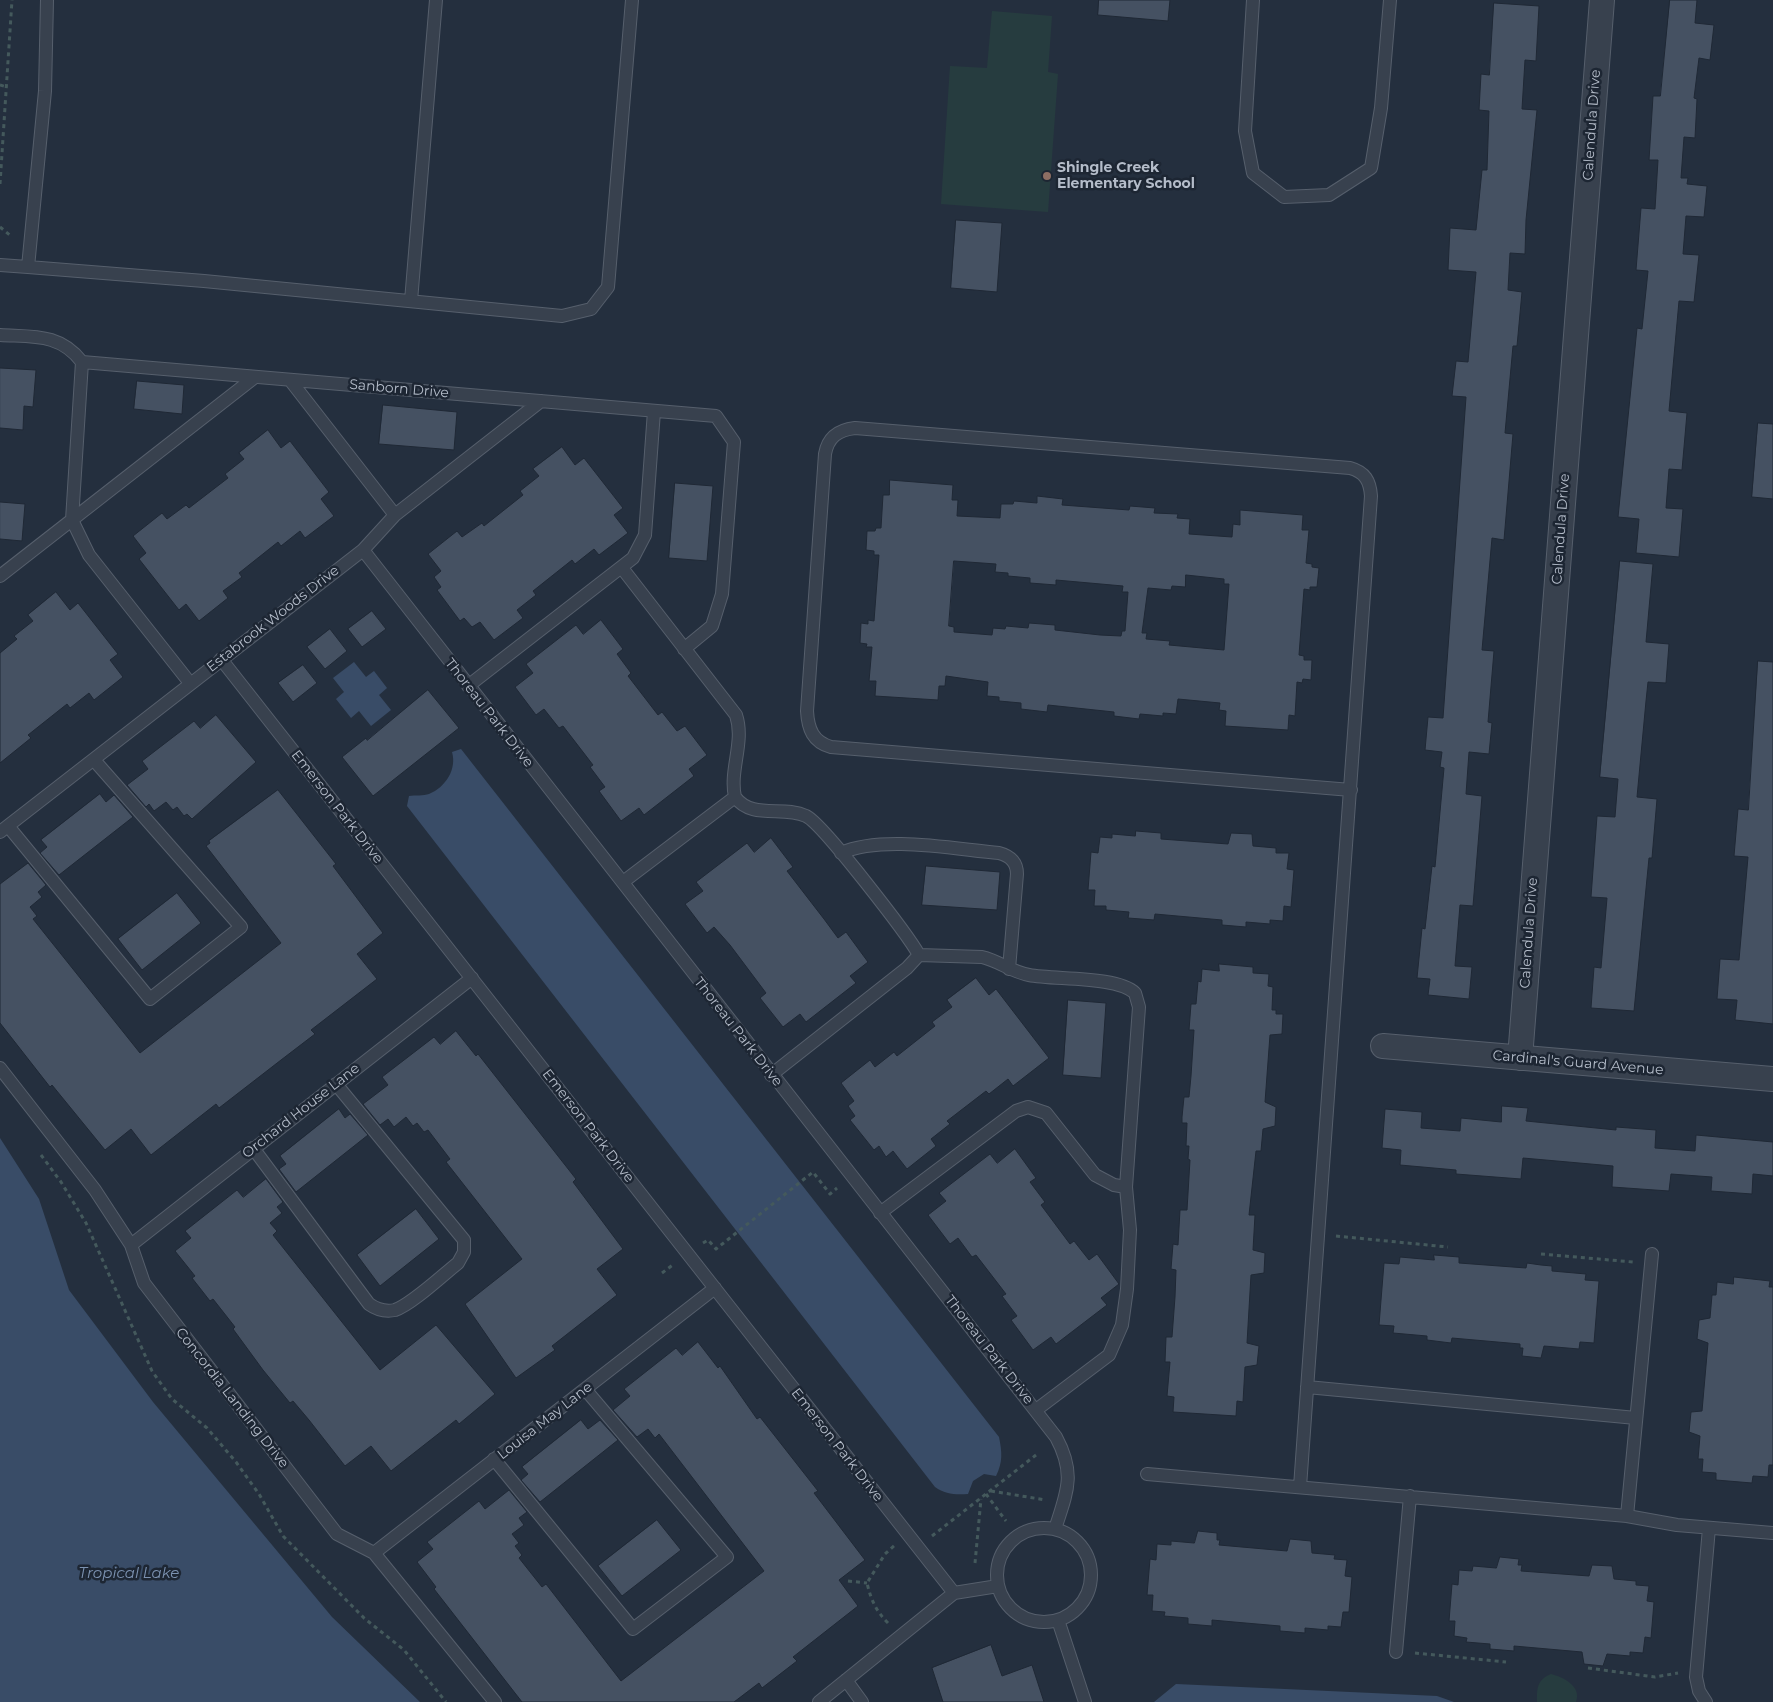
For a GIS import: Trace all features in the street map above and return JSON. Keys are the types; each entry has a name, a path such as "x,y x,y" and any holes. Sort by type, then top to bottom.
{"street":[{"name":"Calendula Drive","path":"1520,1058 1602,0"},
{"name":"Cardinal's Guard Avenue","path":"1384,1046 1773,1079"}],"lane":[{"path":"28,267 45,91 47,0"},
{"path":"411,302 436,0"},
{"path":"0,265 214,282 562,316 591,309 608,287 632,0"},
{"path":"1253,0 1245,132 1253,173 1284,197 1329,195 1371,168 1381,108 1390,0"},
{"path":"0,335 53,339 70,348 82,362 72,520 89,554 190,683"},
{"name":"Sanborn Drive","path":"82,362 716,416 734,442 722,594 712,626 684,649"},
{"path":"0,576 255,377"},
{"path":"290,380 395,515"},
{"name":"Estabrook Woods Drive","path":"4,829 362,550 395,515 541,401"},
{"path":"468,686 633,558 646,535 654,411"},
{"path":"1300,1487 1351,790 1371,496 1368,481 1364,474 1350,468 855,428 838,432 831,438 825,454 808,711 811,732 816,740 832,747 1351,790"},
{"name":"Thoreau Park Drive","path":"362,550 1056,1437 1068,1462 1068,1488 1055,1529"},
{"path":"622,568 731,709 738,722 733,780 735,797 740,804 754,810 806,816 819,826 919,955"},
{"name":"Emerson Park Drive","path":"220,659 954,1594"},
{"path":"4,829 150,999 241,927 94,760"},
{"path":"622,882 735,797"},
{"path":"841,853 862,846 886,844 999,853 1010,857 1014,862 1017,874 1010,969"},
{"path":"919,955 982,957 992,959 1010,969 1035,976 1121,984 1135,993 1139,1007 1126,1187 1130,1230 1127,1289 1122,1325 1109,1355 1036,1410"},
{"path":"772,1075 908,968 919,955"},
{"name":"Orchard House Lane","path":"130,1245 472,978"},
{"name":"Concordia Landing Drive","path":"0,1068 95,1190 130,1245 144,1283 337,1534 374,1553 494,1702"},
{"path":"253,1148 369,1304 374,1308 388,1311 402,1307 409,1302 458,1263 464,1252 464,1240 336,1084"},
{"path":"880,1213 1016,1111 1028,1108 1041,1110 1046,1113 1095,1175 1114,1185 1126,1187"},
{"path":"1627,1516 1651,1258"},
{"name":"Louisa May Lane","path":"374,1553 715,1288"},
{"path":"1307,1387 1636,1418"},
{"path":"494,1459 633,1629 727,1557 585,1389"},
{"path":"1147,1474 1627,1516 1676,1525 1773,1533"},
{"path":"1396,1652 1410,1496"},
{"path":"1041,1528 1055,1529 1078,1543 1086,1554 1090,1567 1087,1594 1080,1605 1070,1614 1058,1620 1032,1621 1020,1616 1002,1598 998,1586 997,1572 1000,1559 1011,1542 1028,1530 1041,1528"},
{"path":"1706,1702 1699,1691 1696,1670 1709,1528"},
{"path":"819,1702 954,1594 998,1586"},
{"path":"1058,1620 1085,1702"},
{"path":"846,1680 862,1702"}],"path":[{"path":"0,184 12,0"},
{"path":"0,85 7,86"},
{"path":"0,94 7,93"},
{"path":"39,1152 61,1182 86,1223 152,1371 172,1399 207,1428 236,1462 259,1494 283,1536 364,1618 404,1650 446,1702"},
{"path":"716,1249 813,1172 830,1194"},
{"path":"1319,1234 1448,1247"},
{"path":"1541,1254 1651,1258"},
{"path":"918,1547 1036,1455"},
{"path":"990,1491 1047,1500"},
{"path":"986,1494 1006,1521"},
{"path":"975,1562 982,1498"},
{"path":"902,1635 878,1613 867,1583 884,1554 907,1534"},
{"path":"848,1581 867,1583"},
{"path":"1396,1652 1506,1662"},
{"path":"1588,1668 1655,1677 1696,1670"}],"green space":[{"path":"992,11 1052,16 1048,72 1058,74 1048,212 941,204 950,66 987,68"},
{"path":"1551,1674 1561,1677 1574,1687 1577,1696 1576,1702 1537,1702 1540,1682"}],"water":[{"path":"354,662 366,677 374,671 387,688 379,695 391,710 371,726 359,711 351,718 336,699 344,692 333,678"},
{"path":"461,749 999,1437 1001,1457 996,1476 984,1474 973,1481 968,1494 950,1494 935,1487 407,806 409,796 429,794 445,782 453,765 452,752"},
{"name":"Tropical Lake","path":"0,1138 39,1199 69,1290 153,1402 332,1617 420,1702 0,1702"},
{"path":"1176,1684 1437,1696 1454,1702 1154,1702"}],"building":[{"path":"1099,0 1170,0 1168,21 1098,15"},
{"path":"1670,0 1697,0 1695,23 1714,25 1710,60 1699,58 1694,98 1697,99 1695,138 1684,137 1681,178 1688,178 1687,184 1707,186 1704,217 1686,216 1683,254 1699,255 1694,302 1679,301 1669,411 1687,413 1682,470 1669,469 1666,508 1683,509 1679,557 1636,553 1639,519 1618,517 1637,328 1642,329 1648,271 1636,270 1641,208 1655,209 1658,160 1649,160 1653,96 1660,96"},
{"path":"1494,3 1539,6 1536,61 1525,60 1522,109 1537,110 1526,220 1525,254 1510,253 1508,290 1522,292 1517,346 1513,346 1505,433 1513,434 1504,540 1492,538 1482,650 1494,651 1488,722 1492,723 1489,754 1469,752 1466,794 1482,796 1473,906 1460,905 1455,966 1472,967 1469,999 1428,995 1430,979 1417,978 1422,928 1425,929 1432,866 1435,867 1444,768 1440,767 1442,752 1425,750 1428,717 1443,718 1466,397 1452,396 1456,361 1468,362 1476,272 1448,270 1450,228 1476,230 1482,170 1487,170 1489,111 1479,110 1481,74 1489,75"},
{"path":"956,220 1002,223 997,292 951,288"},
{"path":"0,368 36,370 33,407 24,406 23,430 0,428"},
{"path":"137,381 184,385 182,414 134,409"},
{"path":"383,405 457,412 454,450 379,444"},
{"path":"1758,423 1773,424 1773,499 1752,497"},
{"path":"268,430 281,448 290,441 329,492 321,499 334,516 305,538 300,531 281,546 278,542 239,573 242,577 223,591 228,598 199,621 186,604 179,610 139,559 146,553 133,536 162,513 167,519 186,505 189,508 228,478 225,474 244,459 239,453"},
{"path":"562,447 575,465 584,458 623,508 614,515 628,533 599,555 594,549 575,564 572,560 533,591 536,595 517,610 523,618 494,640 480,622 472,627 464,618 460,621 437,590 441,587 434,577 441,571 428,554 457,531 462,537 482,523 484,526 523,495 520,491 539,476 533,469"},
{"path":"890,480 953,485 952,500 958,500 957,516 1000,518 1001,504 1013,504 1014,501 1037,503 1037,496 1063,499 1062,505 1129,510 1130,506 1155,508 1154,513 1178,514 1177,518 1190,519 1189,534 1232,537 1233,524 1240,525 1240,510 1303,515 1302,530 1309,530 1306,563 1312,564 1312,567 1319,568 1317,587 1310,587 1310,590 1304,589 1299,655 1304,656 1304,660 1312,660 1311,680 1303,679 1302,683 1297,682 1295,716 1289,715 1288,730 1225,726 1226,711 1219,710 1220,703 1178,699 1176,714 1163,713 1163,716 1140,714 1139,719 1114,716 1114,712 1048,705 1047,712 1021,709 1021,703 999,701 999,697 987,696 988,682 946,676 945,686 939,686 938,700 875,696 876,681 869,681 872,647 866,647 867,644 860,643 861,623 868,624 868,620 874,621 879,555 874,555 874,551 866,550 867,531 875,531 876,528 881,528 883,495 889,495","holes":["954,561 996,564 995,572 1008,573 1008,576 1030,578 1030,583 1056,585 1056,580 1123,586 1122,592 1128,592 1125,631 1122,631 1121,636 1100,635 1055,630 1055,625 1029,623 1028,628 1006,626 1005,629 993,628 992,635 954,632 954,627 949,626","1186,575 1224,579 1224,584 1229,584 1224,650 1169,645 1170,641 1146,639 1147,633 1142,633 1148,588 1171,590 1172,586 1185,587"]},
{"path":"675,483 713,486 707,561 669,558"},
{"path":"0,502 25,504 22,541 0,539"},
{"path":"1620,561 1653,564 1646,642 1669,644 1666,683 1648,682 1646,701 1637,797 1657,799 1652,858 1649,858 1634,1011 1591,1008 1594,967 1601,968 1607,898 1591,897 1597,816 1615,817 1618,779 1600,777"},
{"path":"56,592 70,610 78,603 118,654 110,660 123,677 94,700 89,693 70,708 67,704 28,735 31,738 0,763 0,653 17,639 14,636 33,621 28,615"},
{"path":"372,611 386,629 362,647 348,629"},
{"path":"601,620 623,649 617,654 631,673 628,676 658,715 662,712 677,731 685,726 707,755 689,769 694,776 644,815 639,808 621,821 599,791 605,787 590,767 593,765 563,726 559,728 544,709 536,715 515,687 533,673 526,664 576,625 583,634"},
{"path":"330,629 347,651 325,669 307,647"},
{"path":"1758,661 1773,662 1773,1024 1735,1020 1737,1000 1717,999 1720,959 1739,960 1748,857 1734,856 1738,809 1748,810"},
{"path":"303,665 317,683 293,702 278,683"},
{"path":"428,690 459,728 373,796 342,757 366,738 367,740"},
{"path":"216,715 256,762 192,819 187,814 184,816 177,807 173,810 166,802 154,811 149,804 146,807 127,785 148,769 142,761 194,721 200,728"},
{"path":"278,790 336,864 333,866 383,933 357,954 377,979 311,1030 315,1034 219,1108 216,1104 151,1155 131,1129 105,1150 52,1085 50,1087 0,1023 0,884 28,863 46,885 38,892 42,897 30,907 37,916 33,919 140,1053 281,943 206,846 210,843 209,841"},
{"path":"100,794 106,802 114,795 133,817 59,875 40,853 47,847 41,840"},
{"path":"1136,831 1161,833 1161,839 1228,844 1231,833 1252,834 1253,846 1276,848 1276,853 1289,853 1287,869 1294,870 1291,907 1284,906 1283,921 1270,920 1270,924 1246,922 1246,927 1222,925 1222,920 1155,914 1154,920 1128,918 1129,912 1106,910 1106,906 1094,906 1095,890 1088,890 1091,852 1098,853 1100,837 1112,838 1112,834 1135,836"},
{"path":"771,838 793,867 787,871 838,938 846,932 868,962 850,976 856,983 806,1022 800,1014 783,1027 760,998 766,993 730,945 714,927 707,933 685,904 703,891 696,882 747,843 754,852"},
{"path":"926,866 1000,872 997,910 922,905"},
{"path":"177,893 201,923 142,970 118,939"},
{"path":"1219,964 1253,967 1253,973 1269,974 1268,986 1273,987 1272,1010 1276,1010 1276,1014 1283,1014 1282,1034 1270,1035 1265,1102 1276,1107 1275,1126 1263,1129 1261,1151 1256,1151 1249,1215 1255,1215 1253,1250 1265,1253 1264,1273 1251,1275 1247,1343 1259,1346 1257,1365 1245,1367 1243,1402 1237,1401 1236,1416 1173,1412 1174,1397 1167,1396 1170,1362 1165,1362 1166,1337 1172,1337 1175,1297 1176,1270 1171,1269 1173,1244 1178,1245 1180,1210 1187,1210 1190,1160 1188,1159 1189,1146 1186,1146 1187,1123 1182,1123 1182,1117 1184,1097 1189,1097 1191,1076 1194,1030 1189,1030 1191,1004 1196,1004 1198,981 1201,982 1202,969 1219,971"},
{"path":"976,978 989,995 996,989 1049,1058 1013,1086 1008,1079 989,1094 986,1091 947,1121 950,1124 931,1139 936,1146 907,1169 893,1151 886,1157 879,1146 874,1150 850,1120 855,1116 848,1106 854,1101 841,1083 870,1060 875,1067 894,1052 897,1056 935,1026 932,1022 952,1007 947,1000"},
{"path":"1068,1000 1106,1003 1101,1078 1063,1075"},
{"path":"456,1031 476,1056 478,1054 576,1179 573,1182 623,1249 597,1269 617,1295 552,1346 555,1350 516,1378 465,1304 522,1259 446,1162 450,1159 428,1130 424,1132 417,1123 413,1126 406,1117 394,1127 388,1119 380,1125 363,1104 388,1085 382,1077 434,1037 440,1044"},
{"path":"1502,1106 1528,1108 1526,1121 1616,1130 1616,1127 1656,1130 1655,1148 1695,1151 1696,1135 1773,1142 1773,1176 1753,1174 1752,1194 1711,1191 1712,1177 1671,1174 1669,1191 1612,1187 1613,1166 1523,1158 1521,1179 1456,1174 1456,1170 1400,1165 1401,1150 1382,1148 1385,1109 1422,1112 1421,1128 1460,1131 1461,1118 1501,1122"},
{"path":"339,1109 345,1118 350,1114 368,1135 296,1192 279,1169 286,1164 280,1156"},
{"path":"1015,1149 1036,1178 1030,1182 1045,1202 1041,1205 1070,1244 1074,1241 1089,1260 1097,1254 1119,1284 1101,1298 1107,1305 1056,1344 1051,1337 1033,1350 1011,1320 1017,1316 1002,1296 1006,1294 976,1255 972,1257 958,1238 950,1244 928,1215 946,1201 939,1193 990,1154 997,1163"},
{"path":"266,1179 283,1202 277,1207 282,1213 270,1223 277,1231 273,1235 380,1370 436,1325 495,1394 459,1424 456,1420 391,1471 371,1446 345,1466 293,1401 290,1403 263,1370 233,1329 235,1327 213,1299 210,1301 192,1278 195,1276 175,1251 191,1238 185,1231 237,1190 243,1197"},
{"path":"416,1209 439,1239 380,1286 357,1255"},
{"path":"1434,1255 1459,1257 1459,1263 1526,1268 1527,1263 1552,1266 1552,1271 1586,1274 1585,1280 1599,1281 1594,1343 1580,1342 1579,1349 1544,1346 1541,1358 1522,1356 1523,1348 1520,1348 1520,1344 1452,1338 1451,1343 1427,1340 1427,1336 1393,1333 1394,1326 1379,1325 1384,1263 1399,1264 1400,1257 1434,1260"},
{"path":"1734,1277 1770,1281 1769,1287 1773,1287 1773,1465 1769,1465 1768,1477 1753,1476 1752,1483 1716,1480 1716,1473 1702,1472 1703,1459 1698,1459 1700,1436 1689,1432 1691,1412 1702,1411 1708,1343 1697,1339 1699,1320 1710,1318 1712,1295 1716,1295 1717,1282 1733,1284"},
{"path":"698,1342 718,1368 720,1366 757,1419 760,1417 818,1491 814,1493 865,1560 839,1580 858,1606 793,1657 797,1661 762,1688 759,1683 734,1702 522,1702 434,1589 436,1587 417,1562 433,1549 427,1542 479,1501 485,1509 509,1490 527,1512 519,1518 524,1525 512,1534 519,1543 515,1546 522,1555 519,1558 542,1587 546,1584 621,1681 764,1571 659,1434 655,1438 648,1429 637,1437 613,1410 630,1396 624,1389 676,1348 682,1355"},
{"path":"581,1420 588,1429 600,1420 618,1440 540,1502 521,1480 528,1474 522,1467"},
{"path":"657,1520 681,1550 622,1596 598,1566"},
{"path":"1198,1531 1217,1533 1217,1540 1220,1540 1219,1545 1287,1551 1290,1539 1311,1541 1312,1553 1335,1555 1334,1559 1347,1560 1345,1576 1352,1577 1349,1612 1343,1612 1341,1627 1328,1626 1328,1630 1305,1628 1305,1633 1280,1631 1280,1626 1212,1620 1212,1626 1188,1624 1188,1618 1164,1616 1165,1612 1152,1611 1153,1595 1147,1595 1150,1559 1156,1560 1157,1544 1171,1545 1171,1541 1194,1543"},
{"path":"1500,1557 1519,1559 1518,1565 1522,1565 1521,1571 1589,1576 1592,1565 1612,1566 1614,1579 1636,1581 1636,1585 1649,1586 1647,1601 1654,1602 1651,1638 1645,1637 1643,1653 1630,1652 1630,1656 1607,1654 1603,1666 1584,1664 1582,1652 1514,1646 1514,1651 1490,1649 1490,1644 1466,1642 1467,1638 1454,1636 1455,1621 1449,1621 1452,1584 1458,1585 1459,1570 1472,1571 1473,1566 1496,1568"},
{"path":"991,1645 1002,1676 1032,1665 1044,1702 943,1702 932,1668"}],"place":[{"name":"Shingle Creek Elementary School","path":"1047,176"}]}
